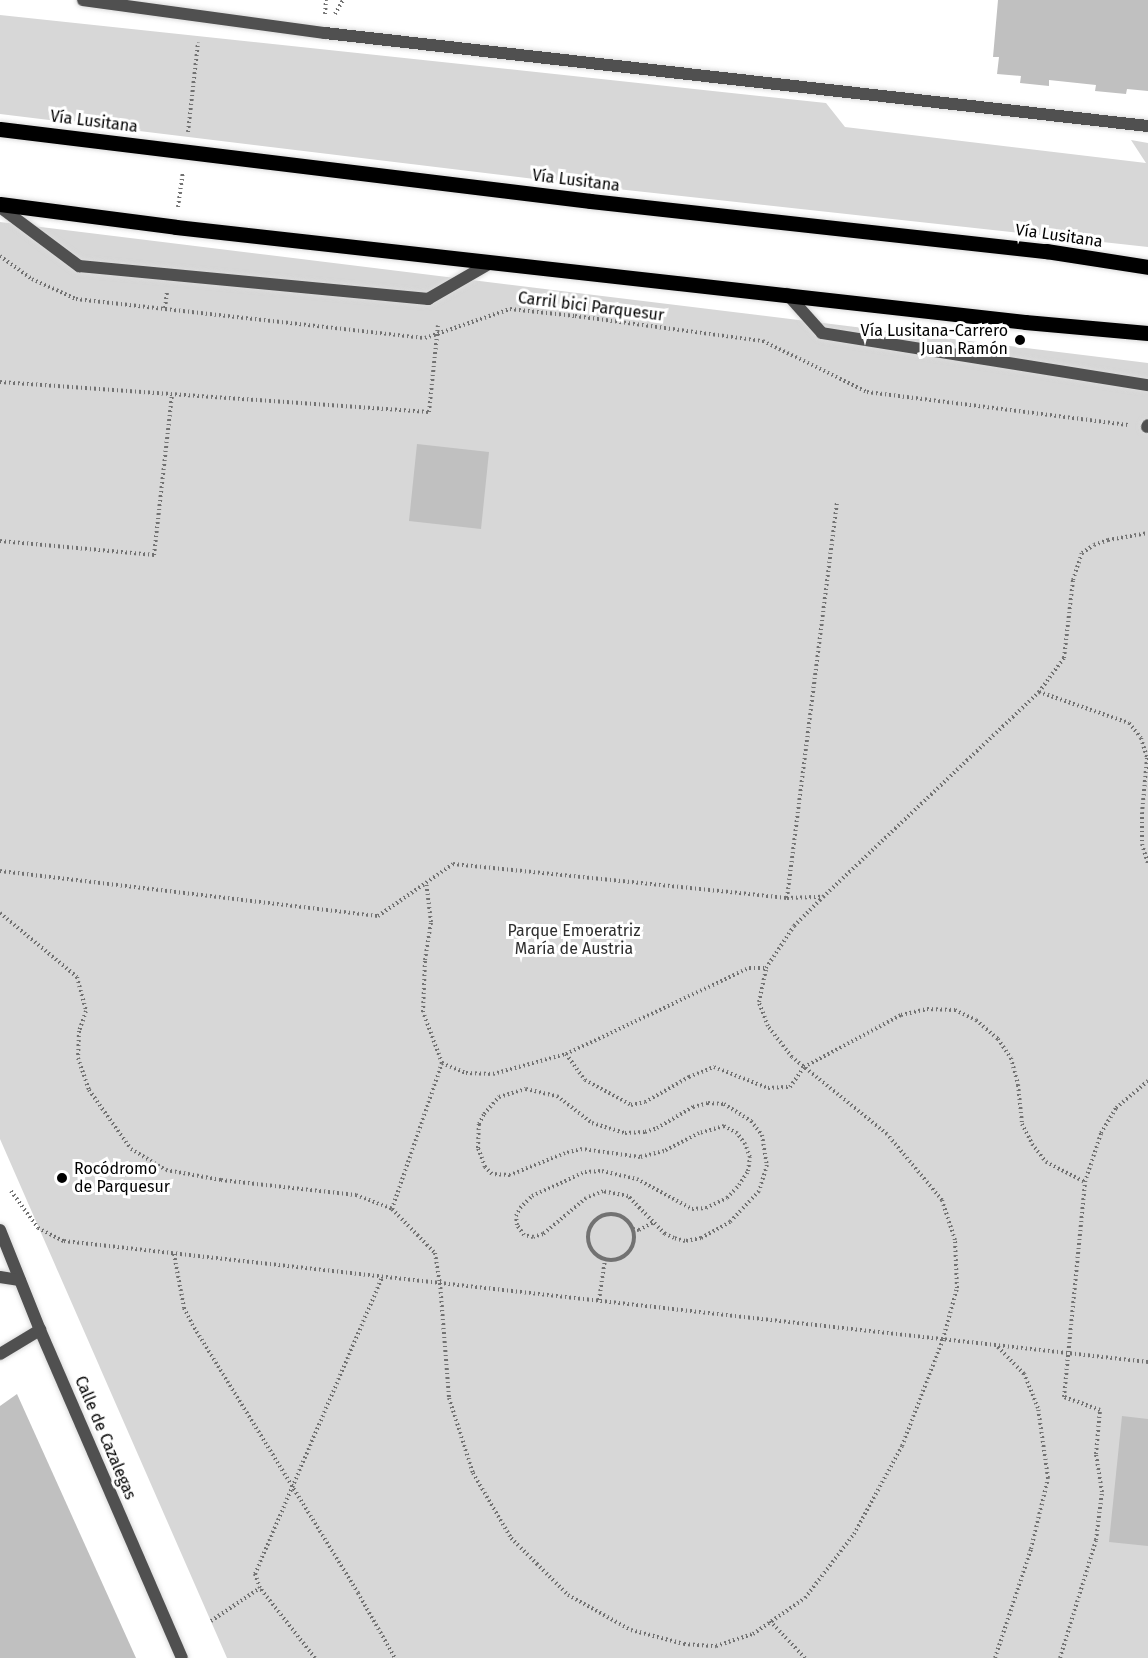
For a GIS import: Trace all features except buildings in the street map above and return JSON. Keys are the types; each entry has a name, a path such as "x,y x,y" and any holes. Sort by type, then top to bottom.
{"main road":[{"name":"Vía Lusitana","path":"0,129 545,195 1046,251 1148,267"},
{"path":"0,205 1025,322 1148,333"}],"street":[{"path":"83,0 325,33 1148,126"},
{"path":"0,205 79,266 428,299 492,262"},
{"path":"787,294 822,333 1148,385"},
{"name":"Calle de Cazalegas","path":"0,1230 40,1330 182,1658"},
{"path":"0,1277 20,1280"},
{"path":"0,1354 40,1330"}],"path":[{"path":"188,137 198,43"},
{"path":"178,207 184,163"},
{"name":"Carril bici Parquesur","path":"0,256 32,279 76,299 425,338 510,309 763,341 867,392 1148,426"},
{"path":"0,382 429,412 438,325"},
{"path":"0,541 154,555 172,394"},
{"path":"787,898 837,503"},
{"path":"0,913 77,977 86,1011 79,1031 78,1058 89,1090 131,1149 166,1170 221,1180 357,1195 392,1209 435,1253 440,1283 449,1398 472,1473 511,1538 568,1595 631,1630 684,1644 716,1646 753,1634 805,1598 854,1534 902,1446 943,1339 957,1288 954,1240 942,1200 887,1134 792,1057 768,1026 759,1002 766,968 794,926 1039,692 1064,658 1073,580 1082,553 1094,544 1148,533"},
{"path":"1039,692 1129,723 1141,738 1147,758 1142,844 1148,864"},
{"path":"0,871 378,916 453,864 787,898 823,897"},
{"path":"392,1209 442,1063 423,1012 425,960 431,922 426,883"},
{"path":"442,1063 466,1073 493,1074 566,1054 748,968 766,968"},
{"path":"566,1054 585,1080 631,1105 645,1102 689,1077 714,1067 768,1088 790,1087 804,1067 901,1015 927,1009 955,1010 976,1020 998,1039 1011,1058 1018,1085 1022,1124 1032,1144 1046,1162 1085,1182"},
{"path":"1060,1658 1096,1540 1102,1492 1096,1454 1100,1410 1064,1397 1085,1182 1101,1133 1116,1108 1148,1081"},
{"path":"526,1089 557,1096 592,1123 625,1133 645,1132 657,1128 693,1107 708,1102 724,1104 751,1121 762,1135 767,1165 759,1191 747,1206 715,1232 685,1241 665,1233 654,1222 628,1196 603,1191 586,1198 543,1234 533,1237 524,1235 519,1230 516,1216 532,1196 585,1172 602,1171 637,1179 692,1209 711,1206 727,1198 748,1171 750,1157 737,1133 724,1126 712,1128 664,1151 640,1156 582,1149 565,1153 528,1170 500,1176 492,1174 485,1167 477,1148 477,1135 484,1114 499,1097 526,1089"},
{"path":"12,1191 38,1228 64,1241 1148,1362"},
{"path":"617,1214 624,1217 635,1236 631,1250 619,1259 605,1260 589,1245 588,1231 596,1218 617,1214"},
{"path":"633,1229 639,1230 654,1222"},
{"path":"174,1254 184,1308 192,1324 358,1593 395,1658"},
{"path":"599,1300 605,1260"},
{"path":"315,1658 260,1588 255,1574 382,1276"},
{"path":"995,1345 1024,1374 1038,1408 1048,1478 1031,1549 995,1658"},
{"path":"211,1621 260,1588"},
{"path":"770,1621 805,1658"}],"green space":[{"path":"0,15 826,103 845,127 1146,163 1131,140 1148,143 1148,247 608,188 0,114"},
{"name":"Parque Emperatriz María de Austria","path":"0,222 1148,363 1148,1658 227,1658 0,1139"}],"place":[{"name":"Vía Lusitana-Carrero Juan Ramón","path":"1020,340"},
{"name":"Rocódromo de Parquesur","path":"62,1178"}]}
